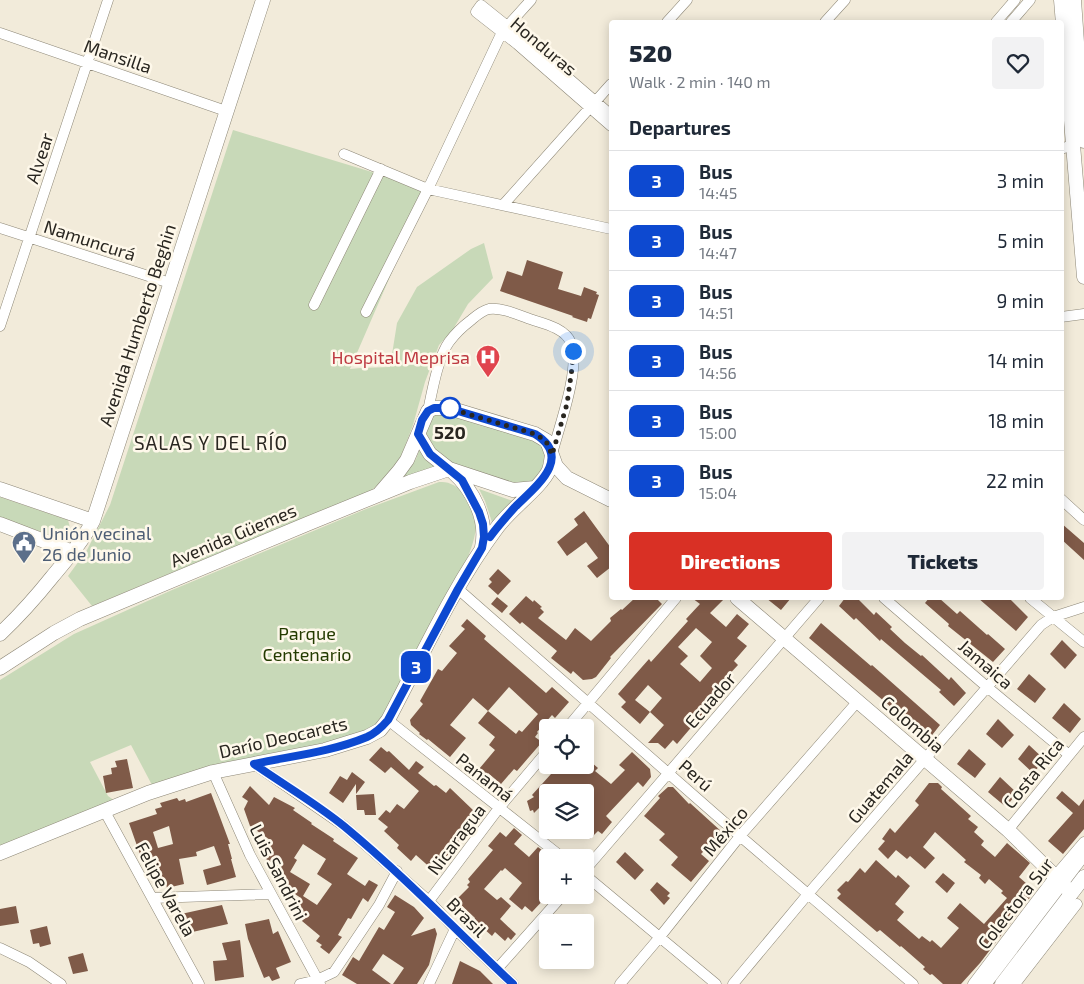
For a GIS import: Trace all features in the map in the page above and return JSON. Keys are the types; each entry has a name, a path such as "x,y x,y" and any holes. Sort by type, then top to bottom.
{"street":[{"name":"Alvear","path":"0,326 108,0"},
{"name":"Avenida Humberto Beghin","path":"0,634 15,620 73,552 86,535 93,521 263,0"},
{"path":"366,312 505,29 531,0"},
{"path":"669,20 687,0"},
{"path":"827,20 845,0"},
{"path":"998,20 1015,0"},
{"path":"1013,20 1030,0"},
{"path":"1065,0 1078,106 1072,145 1081,211 1084,277"},
{"name":"Honduras","path":"505,29 594,104 609,114"},
{"name":"Mansilla","path":"0,33 226,111"},
{"path":"503,205 609,86"},
{"name":"Honduras","path":"594,104 609,123"},
{"path":"344,154 428,189 609,229"},
{"path":"314,305 381,169"},
{"name":"Namuncurá","path":"0,228 170,283"},
{"path":"376,497 399,471 418,434 422,420 428,411 438,371 448,344 480,312 490,309 501,310 538,321 566,335 570,342 573,351 567,404 552,455"},
{"path":"1064,317 1084,314"},
{"path":"428,411 434,408 448,408 535,434 546,441 560,473 609,499"},
{"path":"418,434 430,454 462,480 479,512 483,524 484,537 482,548"},
{"name":"Darío Deocarets","path":"0,853 148,792 213,772 325,750 368,737 380,730 388,720 482,548 497,527 535,488 549,470 552,455"},
{"path":"449,469 513,490 535,488"},
{"name":"Avenida Güemes","path":"0,668 54,633 80,620 307,524 410,482 449,469"},
{"path":"0,489 93,521"},
{"path":"1064,502 1084,520"},
{"path":"0,524 73,552"},
{"name":"Perú","path":"458,589 740,836 913,984"},
{"path":"574,719 674,600"},
{"name":"Colombia","path":"739,600 1008,830 1058,879 1077,903"},
{"name":"Ecuador","path":"594,860 817,600"},
{"name":"Jamaica","path":"886,600 1068,754"},
{"path":"1032,600 1084,642"},
{"name":"Guatemala","path":"733,984 808,894 1041,625 1052,617 1084,607"},
{"name":"México","path":"620,984 740,836 858,701"},
{"name":"Panamá","path":"388,720 551,849"},
{"name":"Costa Rica","path":"1008,830 1068,754 1084,737"},
{"name":"Nicaragua","path":"429,901 498,808 539,760"},
{"name":"Brasil","path":"254,764 344,826 397,871 513,984"},
{"name":"Luis Sandrini","path":"213,772 250,855 319,982"},
{"name":"Felipe Varela","path":"104,810 199,984"},
{"name":"Colectora Sur","path":"973,984 1058,879 1084,842"},
{"path":"984,984 1058,879 1084,853"},
{"path":"300,984 319,982 334,972 379,905 397,871"},
{"path":"1015,984 1077,903 1084,877"},
{"path":"594,883 716,984"},
{"path":"152,898 270,894"},
{"path":"1002,984 1077,903"},
{"path":"497,969 554,904"},
{"path":"429,984 455,929"},
{"path":"0,948 29,962 61,984"}],"green space":[{"path":"233,130 428,189 350,369 390,367 397,323 417,287 471,249 484,243 493,278 468,304 452,331 439,345 402,454 391,472 370,492 92,606 68,576 87,550 110,505"},
{"path":"434,408 547,441 542,480 513,490 430,454 423,420"},
{"path":"420,448 435,466 402,478 416,459"},
{"name":"Parque Centenario","path":"439,482 448,483 456,487 469,502 476,522 474,539 466,563 454,586 382,719 375,726 360,734 153,787 131,745 90,762 108,796 115,801 0,847 0,680 74,634 172,590 366,509"},
{"path":"479,489 513,501 493,525 485,501"},
{"path":"0,497 68,520 69,533 64,536 54,536 0,518"}],"building":[{"path":"527,260 563,272 558,289 581,296 584,287 597,292 596,294 599,295 591,319 588,318 587,322 500,291 507,271 522,276"},
{"path":"584,511 609,545 609,569 597,578 587,566 598,558 586,542 567,556 557,542 578,525 574,519"},
{"path":"1064,526 1084,543 1084,560 1064,542"},
{"path":"498,569 511,581 498,595 488,586 492,582 489,579"},
{"path":"526,596 542,607 540,608 544,612 538,618 566,640 575,628 591,641 611,621 610,618 633,600 658,600 662,604 610,657 596,677 583,680 573,671 571,674 551,658 557,651 522,622 520,624 509,614"},
{"path":"497,597 508,606 502,613 491,604"},
{"path":"695,600 723,600 710,613 726,627 737,614 749,624 737,638 747,646 734,661 738,665 724,680 725,682 704,708 706,710 677,744 673,740 665,749 658,743 648,743 664,725 650,712 640,724 621,707 626,702 618,694 649,659 651,662 688,621 686,619 700,604","holes":["696,628 712,642 700,656 712,668 700,682 680,664 688,656 678,647","648,685 662,698 650,712 635,700"]},
{"path":"768,600 789,600 781,610"},
{"path":"844,600 859,600 874,615 876,612 905,643 922,655 949,680 951,677 966,693 954,706 939,692 941,690 881,639 880,641 856,618 854,620 839,606"},
{"path":"927,600 941,600 957,614 960,611 1005,649 993,662 948,626 949,624 925,603"},
{"path":"980,600 1011,600 1028,617 1016,631"},
{"path":"467,619 486,636 484,639 546,693 552,687 569,702 555,718 552,715 548,719 539,719 539,730 535,737 539,740 539,745 517,771 514,769 501,784 488,773 480,781 474,775 495,750 489,745 495,737 478,723 488,711 473,698 450,725 466,738 450,757 419,734 411,725 410,720 423,704 420,701 438,669 442,671 457,653 449,646 465,629 461,626","holes":["509,687 538,714 522,732 519,730 516,734 488,711"]},
{"path":"821,623 940,725 929,739 809,638"},
{"path":"1062,640 1077,655 1065,669 1050,654"},
{"path":"1029,674 1046,689 1035,703 1017,689"},
{"path":"1064,703 1081,719 1070,733 1052,718"},
{"path":"998,719 1014,735 1002,748 986,734"},
{"path":"1029,745 1045,760 1033,773 1018,759"},
{"path":"381,747 387,752 389,751 409,770 416,761 424,767 418,773 446,793 450,788 474,811 475,823 434,871 416,855 411,861 397,848 399,845 384,831 388,827 378,819 386,810 390,813 397,804 404,809 419,791 391,767 385,773 369,760"},
{"path":"969,749 986,764 975,778 957,764"},
{"path":"632,752 650,769 651,777 643,787 638,782 606,816 612,822 602,834 598,831 594,835 594,784 542,784 551,774 594,774 594,765 598,768 595,771 611,784 625,770 619,765"},
{"path":"127,759 133,788 106,793 103,776 112,774 111,768 117,767 115,761"},
{"path":"352,772 365,782 356,794 356,784 343,803 329,793 340,776 347,780"},
{"path":"1000,777 1017,793 1006,807 988,792"},
{"path":"929,783 938,783 942,787 941,789 971,816 968,819 978,827 974,832 984,841 981,845 995,857 1007,843 1030,863 1019,877 1035,891 980,963 961,984 943,984 932,974 930,975 923,969 925,967 901,946 880,930 877,932 837,898 841,894 837,890 846,881 848,882 860,868 865,873 876,860 896,878 898,875 910,886 895,904 904,912 897,920 919,939 922,936 930,942 932,940 941,948 959,928 947,918 960,903 984,924 1007,898 1001,893 1003,891 989,879 985,884 979,878 981,875 964,862 966,860 935,832 923,847 935,858 925,869 910,856 907,859 896,850 888,859 878,849 885,841 882,839 890,828 895,833 919,805 915,801"},
{"path":"250,786 269,805 274,797 295,808 293,810 358,858 347,874 365,886 369,880 378,885 368,902 363,898 351,919 348,918 338,935 342,937 329,954 316,941 320,936 302,921 307,915 294,909 301,898 281,885 286,879 275,872 277,869 269,865 264,853 273,842 250,826 244,809 248,801 242,797","holes":["303,844 326,859 317,874 332,884 317,905 303,896 310,884 290,872 297,860 294,858"]},
{"path":"539,787 539,808 534,813 533,810 530,811 527,801 534,797 532,795"},
{"path":"668,787 673,787 689,804 722,832 701,854 709,861 691,882 671,865 678,857 659,840 665,834 644,816 660,798 658,796"},
{"path":"1062,791 1079,806 1084,799 1084,829 1063,854 1048,841 1073,813 1056,798"},
{"path":"211,793 230,844 228,844 236,877 207,885 203,870 221,865 214,846 196,852 197,856 179,859 184,884 167,888 166,884 160,885 155,861 149,863 148,858 142,860 129,823 157,814 155,809 162,807 160,803 177,798 179,801 185,799 186,802","holes":["169,826 173,844 158,848 153,832"]},
{"path":"374,794 376,815 365,815 364,810 357,810 356,795"},
{"path":"514,828 522,835 514,844 529,857 538,847 540,849 540,904 532,912 525,906 522,910 509,899 522,883 505,868 484,889 497,900 501,897 511,906 500,919 516,934 511,940 508,937 505,941 495,932 492,936 456,900 469,887 467,885 470,882 468,879 493,850 488,846 500,832 506,837"},
{"path":"625,852 644,870 635,880 616,862"},
{"path":"943,873 955,883 947,893 935,882"},
{"path":"657,882 670,893 667,896 670,898 664,905 650,890"},
{"path":"395,895 414,907 424,918 411,936 435,928 437,934 429,965 417,984 393,984 404,968 383,954 372,970 391,984 357,984 342,975 353,957 359,961 379,927 384,930 395,912 387,907"},
{"path":"222,905 228,924 188,933 187,928 184,929 181,914"},
{"path":"16,906 19,923 0,926 0,909"},
{"path":"269,919 273,934 278,931 291,962 276,968 280,978 272,981 269,976 264,978 248,939 245,924"},
{"path":"47,926 51,944 40,947 39,943 33,944 30,930"},
{"path":"240,940 244,977 215,981 213,961 227,960 222,943"},
{"path":"83,953 88,971 73,974 68,957"},
{"path":"460,961 480,971 493,984 452,984"}],"bus line":[{"name":"3","path":"490,537 549,470 552,455 546,441 535,434 456,410 440,407 434,408 428,411 422,420 418,434 430,454 462,480 473,498 483,524 484,537 482,548 388,720 380,730 368,737 325,750 254,764 344,826 397,871 513,984"}],"place":[{"name":"Hospital Meprisa","path":"488,378"},
{"name":"520","path":"450,408"},
{"name":"Unión vecinal 26 de Junio","path":"24,564"}],"district":[{"name":"SALAS Y DEL RÍO","path":"211,442"}],"route":[{"path":"450,408 448,408 535,434 546,441 552,455 567,404 573,351"}]}
